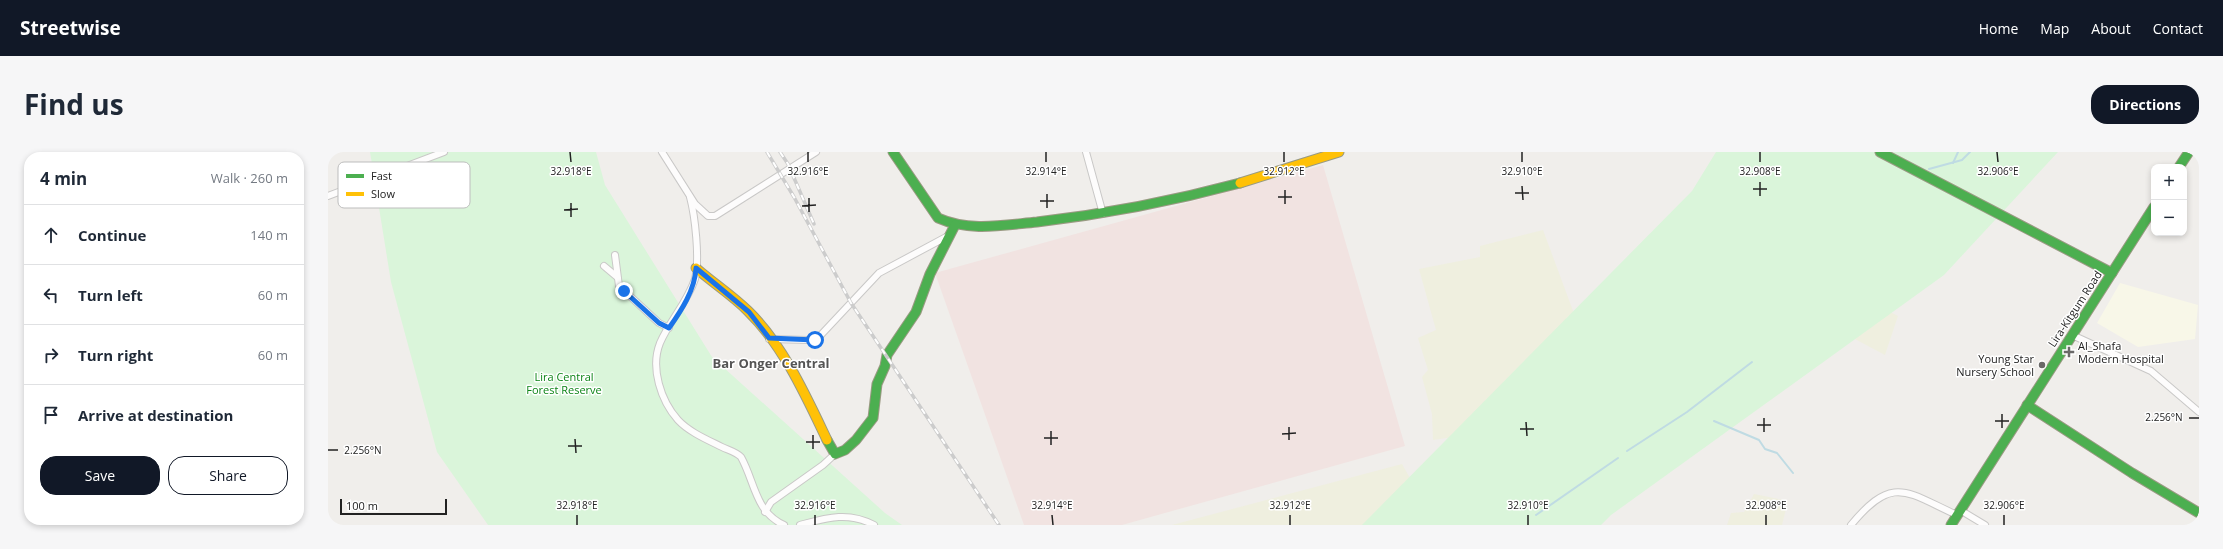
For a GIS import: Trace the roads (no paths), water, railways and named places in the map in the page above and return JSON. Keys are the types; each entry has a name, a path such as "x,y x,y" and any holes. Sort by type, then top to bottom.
{"street":[{"path":"418,162 444,152"},
{"path":"662,152 690,197 702,212 708,216 715,216 816,152"},
{"path":"893,152 932,213 938,218 955,225 1006,224 1103,214 1196,194 1340,152"},
{"path":"1086,152 1103,214"},
{"path":"1880,152 2112,273"},
{"path":"2181,164 2189,152"},
{"path":"328,196 338,192"},
{"path":"690,197 694,212 695,277 685,302 661,342 657,356 659,381 666,402 679,420 697,434 741,457 758,500 766,512 774,520 784,525"},
{"name":"Lira-Kitgum Road","path":"1951,525 2151,212"},
{"path":"766,512 771,502 823,465 835,454 839,454 848,448 873,420 877,386 887,361 887,355 916,312 924,294 930,274 948,236 955,225"},
{"path":"769,338 815,340 879,274 948,236"},
{"path":"615,255 619,286 659,323 669,328"},
{"path":"604,266 617,277"},
{"path":"696,268 749,312 769,338 786,364 835,454"},
{"path":"2072,335 2151,371 2199,412"},
{"path":"2027,405 2132,473 2199,513"},
{"path":"1851,525 1879,497 1893,492 1911,492 1959,512 1985,525"},
{"path":"758,500 771,502"},
{"path":"800,525 842,515 854,517 874,525"}],"waterway":[{"path":"1953,163 1958,152"},
{"path":"1929,169 1962,160 1970,152"},
{"path":"1627,451 1687,412 1752,362"},
{"path":"1714,421 1759,440 1765,449 1777,453 1793,473"},
{"path":"1536,515 1618,458"}],"railway":[{"path":"767,152 794,197 851,303 999,525"},
{"path":"780,152 788,164 814,224"}],"place":[{"name":"Al_Shafa Modern Hospital","path":"2069,352"},
{"name":"Young Star Nursery School","path":"2042,365"}],"district":[{"name":"Bar Onger Central","path":"771,363"}],"park label":[{"name":"Lira Central Forest Reserve","path":"564,383"}]}
